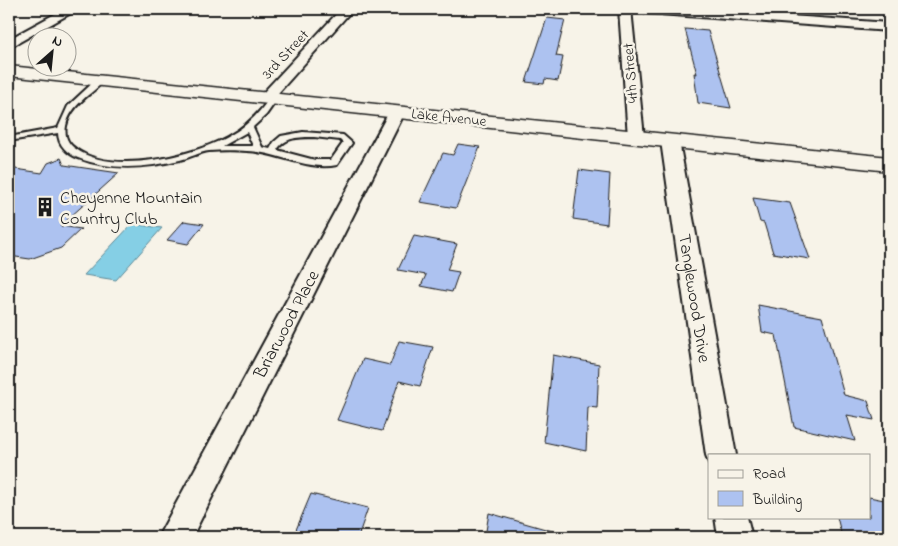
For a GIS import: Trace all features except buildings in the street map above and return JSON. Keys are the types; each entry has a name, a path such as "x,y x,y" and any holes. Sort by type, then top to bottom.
{"main road":[{"name":"Lake Avenue","path":"9,71 889,164"}],"street":[{"path":"9,44 72,9"},
{"name":"3rd Street","path":"270,98 347,9"},
{"name":"4th Street","path":"624,9 636,137"},
{"path":"646,9 889,27"},
{"path":"803,9 811,21"},
{"name":"Briarwood Place","path":"175,537 397,112"},
{"name":"Tanglewood Drive","path":"670,141 721,454"},
{"path":"731,518 734,537"}],"lane":[{"path":"101,80 68,112 61,130 62,142 76,154 100,162 144,163 206,149 259,149 272,152 325,164 334,163 348,143 343,138 296,134 287,137 272,152"},
{"path":"206,149 249,127 266,111 270,98"},
{"path":"249,127 259,149"},
{"path":"9,139 61,130"}],"water":[{"path":"132,224 162,228 116,280 84,275"}],"place":[{"name":"Cheyenne Mountain Country Club","path":"45,207"}]}
